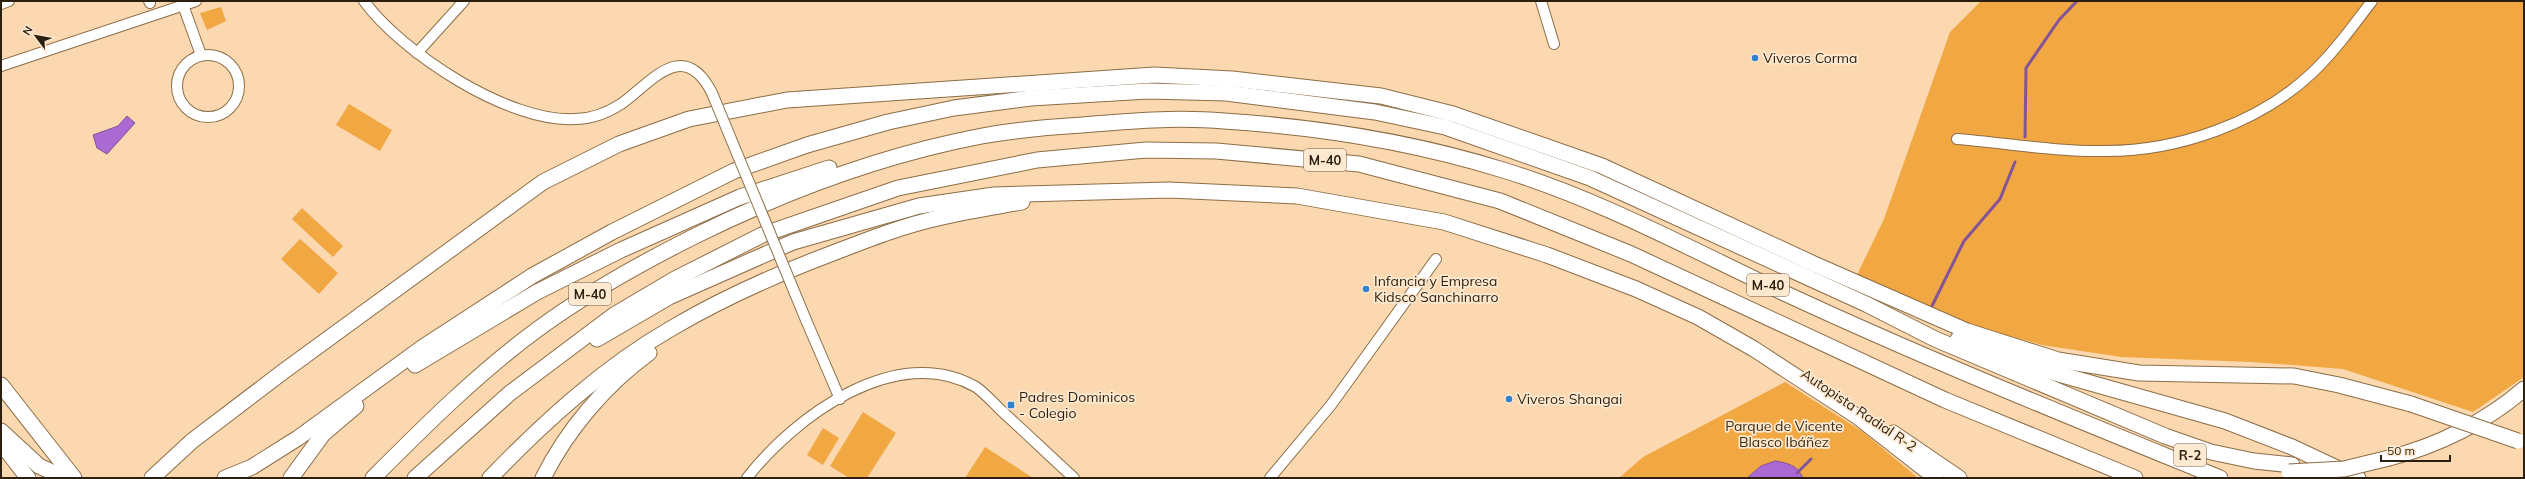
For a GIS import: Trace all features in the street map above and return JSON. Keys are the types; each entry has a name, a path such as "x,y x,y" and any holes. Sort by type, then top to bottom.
{"highway":[{"path":"152,478 192,441 543,182 619,144 689,119 787,100 1154,75 1232,79 1381,96 1453,114 1602,166 1806,261 1967,331 2058,360 2139,373 2294,376 2339,384 2411,404 2521,442"},
{"path":"225,478 252,466 298,438 423,347 532,276 612,232 734,171 807,145 888,122 954,108 1031,98 1148,91 1226,93 1375,112 1445,127 1590,178 1866,304 1935,339 2165,436 2211,452 2291,468"},
{"name":"M-40","path":"373,478 447,405 540,327 598,289 662,252 751,208 847,171 981,136 1042,128 1142,120 1222,120 1363,137 1440,152 1506,170 1572,193 1646,226 1782,292 2094,427 2220,478"},
{"name":"M-40","path":"415,478 510,393 614,315 675,279 762,235 827,210 898,188 1037,160 1146,150 1216,151 1359,164 1500,201 1631,254 1877,370 2065,451 2135,478"},
{"path":"291,478 323,434 366,398 427,356 537,292 621,250 740,197 832,167 847,171"},
{"path":"510,393 527,388 606,332 669,297 793,242 919,206 994,196 1065,195 1169,190 1290,196 1373,208 1444,222 1547,255 1636,289 1698,317 1754,349 1858,417 1936,478"},
{"path":"490,478 570,402 623,359 671,328 722,301 773,276 866,241 938,218 1065,195"},
{"path":"543,478 556,453 592,405 638,361 722,301"},
{"path":"1866,304 2041,369 2225,421 2292,447 2358,478"},
{"name":"Autopista Radial R-2","path":"1754,349 1804,371 1959,478"},
{"path":"1,385 42,440 74,478"},
{"name":"R-2","path":"2094,427 2225,464 2291,468 2344,469 2389,458 2460,431 2495,410 2524,389"},
{"path":"1,431 39,466 65,478"},
{"path":"1,443 28,478"},
{"path":"2065,451 2082,467 2108,478"}],"street":[{"path":"1,4 9,1"},
{"path":"1,66 196,1"},
{"path":"364,1 387,27 417,53 460,82 526,111 561,120 585,118 605,113 621,104 663,70 673,67 684,67 701,76 712,93 840,399"},
{"path":"417,53 464,1"},
{"path":"1540,1 1554,44"},
{"path":"1958,139 2077,151 2107,151 2181,142 2214,131 2258,111 2311,74 2331,54 2372,1"},
{"path":"183,5 201,55"},
{"path":"201,55 216,56 230,63 236,72 239,82 235,102 228,110 219,116 198,116 188,112 177,95 178,75 191,59 201,55"},
{"path":"1270,478 1350,380 1436,259"},
{"path":"747,478 764,455 787,433 809,416 840,399 891,376 927,372 949,375 977,388 1074,478"}],"green space":[{"path":"1981,1 2524,1 2524,377 2473,412 2343,369 2252,362 2121,357 2042,345 1951,320 1856,277 1884,219 1950,32"},
{"path":"221,7 226,21 207,30 200,13"},
{"path":"349,104 392,130 380,151 336,125"},
{"path":"302,208 343,246 333,257 292,219"},
{"path":"300,239 338,273 319,294 281,259"},
{"name":"Parque de Vicente Blasco Ibáñez","path":"1785,382 1863,432 1918,478 1619,478 1643,457"},
{"path":"863,412 896,433 867,478 849,478 830,466"},
{"path":"823,428 839,438 823,465 807,455"},
{"path":"985,447 1033,478 965,478"}],"shaded area":[{"path":"127,116 135,123 107,154 97,148 93,135 118,126"},
{"path":"1775,461 1792,465 1798,470 1803,478 1747,478 1761,466"}],"waterway":[{"path":"2025,137 2026,68 2059,20 2077,1"},
{"path":"1932,306 1964,241 2000,199 2015,162"},
{"path":"1797,473 1811,459"}],"place":[{"name":"Viveros Corma","path":"1755,58"},
{"name":"Infancia y Empresa Kidsco Sanchinarro","path":"1366,289"},
{"name":"Viveros Shangai","path":"1509,399"},
{"name":"Padres Dominicos - Colegio","path":"1011,405"}]}
